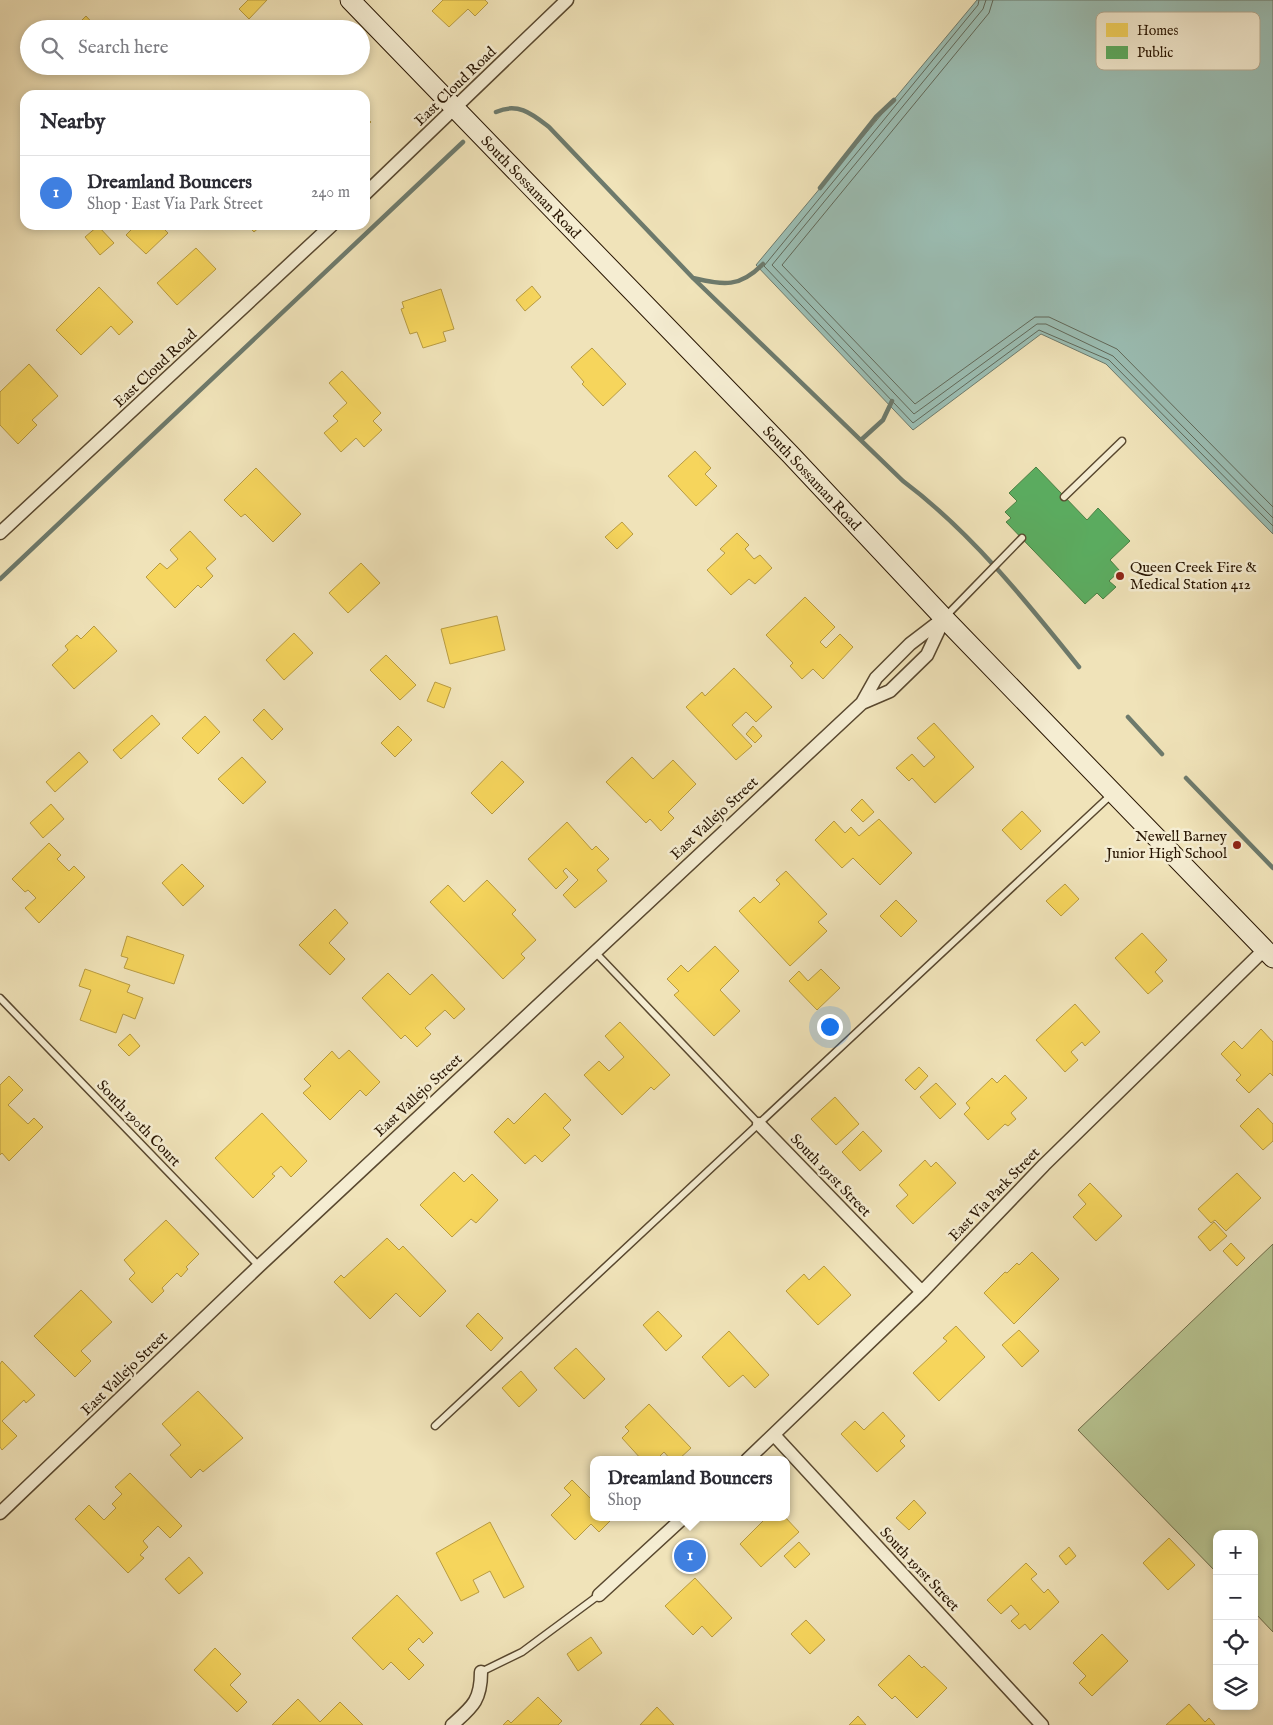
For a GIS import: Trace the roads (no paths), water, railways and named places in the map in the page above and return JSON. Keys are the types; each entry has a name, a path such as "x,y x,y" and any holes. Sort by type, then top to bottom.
{"main road":[{"name":"South Sossaman Road","path":"350,0 369,20"},
{"name":"South Sossaman Road","path":"370,21 790,454 944,618 1269,954"}],"street":[{"name":"East Cloud Road","path":"370,189 567,0"},
{"name":"East Cloud Road","path":"0,533 327,230"},
{"name":"East Vallejo Street","path":"862,703 890,691 928,655 944,618"},
{"name":"East Vallejo Street","path":"0,1514 259,1266 862,703 876,678 910,644 944,618"},
{"name":"East Via Park Street","path":"750,1456 922,1292 1044,1165 1269,954"},
{"name":"South 191st Street","path":"759,1124 922,1292"},
{"name":"South 191st Street","path":"774,1435 1042,1725"},
{"path":"599,1595 680,1521"},
{"path":"452,1725 471,1708 481,1690 482,1672"}],"lane":[{"path":"1064,497 1122,441"},
{"path":"944,618 1022,538"},
{"path":"435,1426 1113,793"},
{"path":"595,952 759,1124"},
{"name":"South 190th Court","path":"0,998 259,1266"},
{"path":"482,1672 522,1652 599,1595"}],"water":[{"path":"977,0 1273,0 1273,534 1106,364 1041,334 913,430 756,265"}],"waterway":[{"path":"820,188 876,117 894,100"},
{"path":"496,112 511,108 518,109 531,114 549,127 693,278 903,481 952,522 975,545 1039,617 1079,667"},
{"path":"370,230 463,142"},
{"path":"0,579 370,230"},
{"path":"693,278 731,283 746,277 763,264"},
{"path":"861,440 883,420 892,401"},
{"path":"1128,717 1162,754"},
{"path":"1186,778 1273,868"}],"place":[{"name":"Queen Creek Fire & Medical Station 412","path":"1120,576"},
{"name":"Newell Barney Junior High School","path":"1237,845"},
{"name":"Dreamland Bouncers","path":"690,1556"}]}
